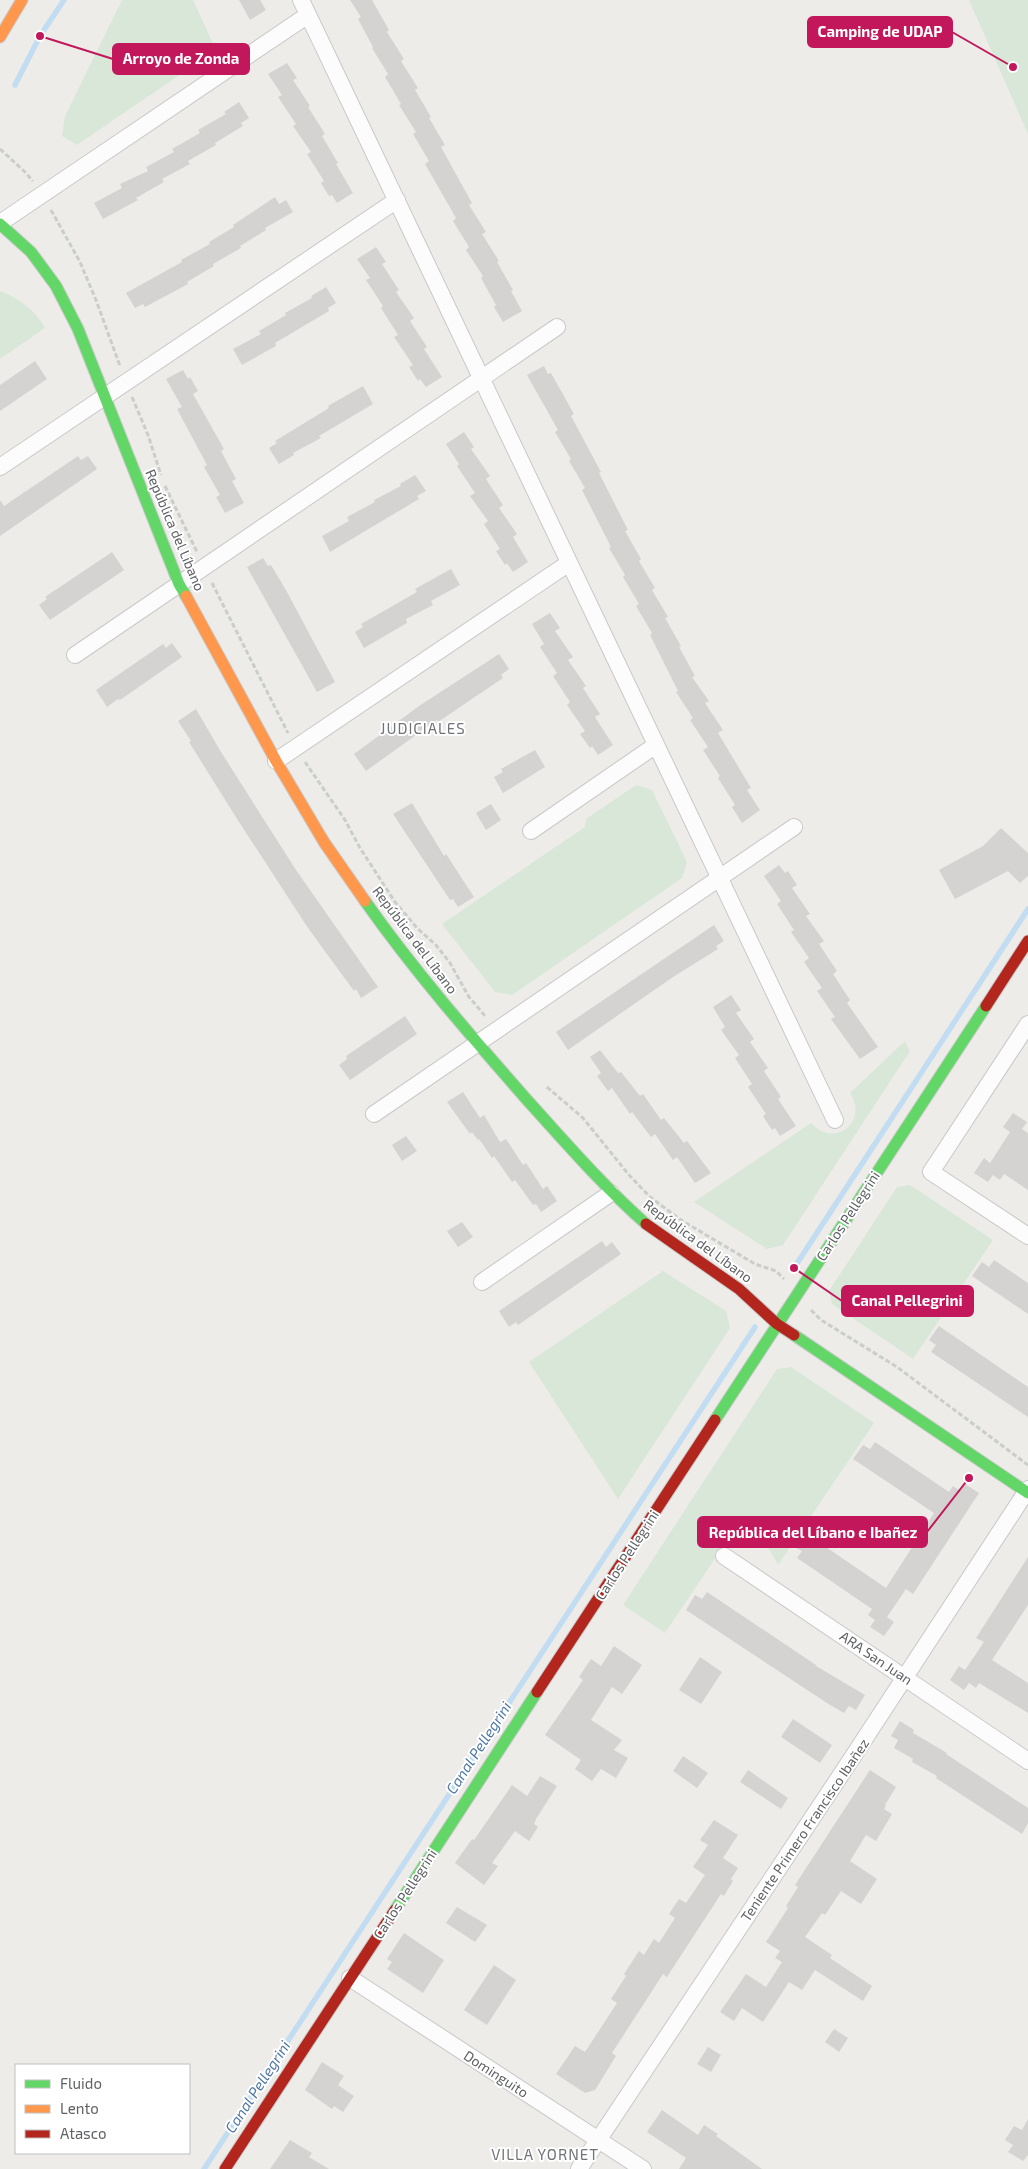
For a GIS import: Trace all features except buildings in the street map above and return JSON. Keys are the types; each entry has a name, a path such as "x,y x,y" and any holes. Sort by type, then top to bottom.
{"street":[{"path":"0,37 22,0"},
{"path":"0,223 305,7 480,379 835,1120"},
{"path":"0,466 397,200"},
{"name":"República del Líbano","path":"0,223 32,252 56,286 78,329 179,584 276,761 324,842 399,949 477,1044 611,1193 652,1229 739,1289 777,1324 1027,1491"},
{"path":"75,654 557,327"},
{"path":"276,761 569,562"},
{"path":"531,831 656,745"},
{"path":"374,1114 794,827"},
{"name":"Carlos Pellegrini","path":"225,2169 1028,941"},
{"path":"1028,1024 931,1172 1028,1236"},
{"path":"482,1282 611,1193"},
{"name":"Teniente Primero Francisco Ibañez","path":"579,2169 1027,1491"},
{"name":"ARA San Juan","path":"724,1556 1028,1761"},
{"name":"Dominguito","path":"350,1978 642,2169"}],"path":[{"path":"0,149 24,170 43,194 59,227 80,262 96,300 124,383 148,435 162,478 269,698 296,748 345,820 360,848 395,902 436,945 450,963 469,997 497,1030"},
{"path":"544,1084 583,1118 628,1175 650,1197 681,1220 755,1264 776,1271 821,1320 904,1372 1028,1465"}],"green space":[{"path":"122,0 193,0 216,50 77,145 62,136 65,116"},
{"path":"969,0 1028,0 1028,134"},
{"path":"0,291 26,305 45,328 0,359"},
{"path":"636,785 652,790 687,862 682,878 512,995 495,992 442,924 585,827 586,819"},
{"path":"905,1041 910,1051 783,1245 767,1249 694,1202 811,1123 820,1130 829,1133 838,1133 846,1129 852,1122 855,1114 855,1104 850,1093"},
{"path":"910,1185 993,1240 913,1359 832,1304 829,1291 897,1187"},
{"path":"663,1271 726,1311 730,1328 618,1499 529,1362"},
{"path":"791,1367 874,1423 778,1565 769,1549 736,1527 665,1633 623,1605 777,1369"}],"waterway":[{"path":"15,85 40,36 64,0"},
{"name":"Canal Pellegrini","path":"794,1268 1028,909"},
{"name":"Canal Pellegrini","path":"204,2169 755,1327"}],"traffic: fast":[{"path":"0,224 31,252 56,286 78,329 179,584 186,596"},
{"path":"365,901 424,978 507,1077 615,1195 646,1224"},
{"path":"715,1420 986,1006"},
{"path":"794,1335 1028,1493"},
{"path":"395,1910 537,1692"}],"traffic: slow":[{"path":"0,37 22,0"},
{"path":"186,596 276,761 324,842 365,901"}],"traffic: jam":[{"path":"986,1006 1028,941"},
{"path":"646,1224 739,1289 777,1324 794,1335"},
{"path":"537,1692 715,1420"},
{"path":"225,2169 395,1910"}],"place":[{"name":"Arroyo de Zonda","path":"40,36"},
{"name":"Camping de UDAP","path":"1013,67"},
{"name":"Canal Pellegrini","path":"794,1268"},
{"name":"República del Líbano e Ibañez","path":"969,1478"}],"district":[{"name":"JUDICIALES","path":"423,729"},
{"name":"VILLA YORNET","path":"545,2155"}]}
